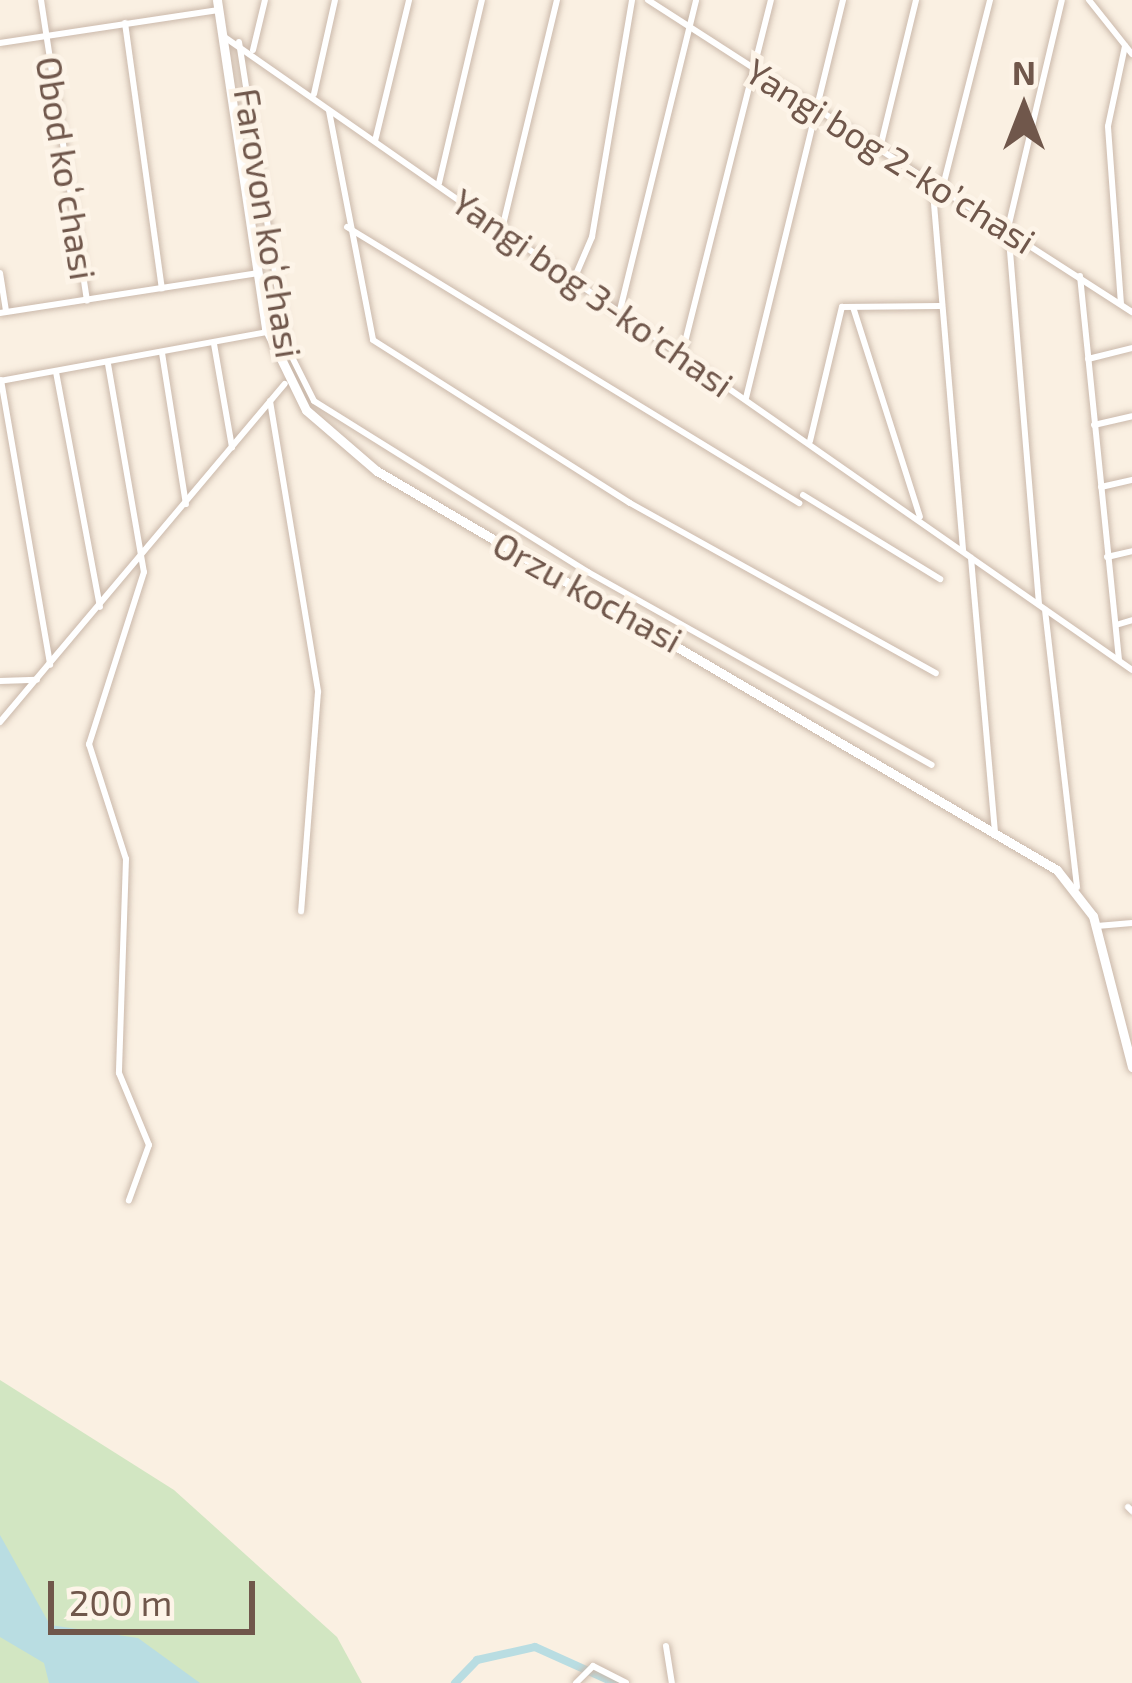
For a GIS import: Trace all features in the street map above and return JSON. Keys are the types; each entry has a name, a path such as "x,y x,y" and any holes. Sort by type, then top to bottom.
{"main road":[{"name":"Orzu kochasi","path":"218,5 267,332 285,384 377,471 995,830 1077,887 1097,926 1132,1067"}],"street":[{"name":"Obod koʻchasi","path":"41,0 87,300"},
{"path":"253,50 265,0"},
{"path":"314,94 335,0"},
{"path":"375,141 410,0"},
{"path":"439,184 482,0"},
{"path":"502,229 557,0"},
{"path":"574,279 592,237 632,0"},
{"name":"Yangi bog 2-koʼchasi","path":"648,0 1132,312"},
{"path":"620,310 696,0"},
{"path":"682,354 771,0"},
{"path":"746,399 820,111 843,0"},
{"path":"880,148 916,0"},
{"path":"943,186 990,0"},
{"path":"1062,0 1008,228 1042,607 1077,887"},
{"path":"1089,0 1132,54"},
{"path":"0,43 218,5"},
{"path":"124,23 162,288"},
{"name":"Yangi bog 3-koʼchasi","path":"223,36 253,50 328,108 1132,670"},
{"name":"Farovon koʻchasi","path":"239,41 287,347 314,401 588,572 932,765"},
{"path":"1121,305 1108,127 1125,46"},
{"path":"328,108 347,227 373,340 630,503 936,673"},
{"path":"932,180 963,551"},
{"path":"347,227 940,579"},
{"name":"Obod koʻchasi","path":"0,273 3,313 258,273"},
{"path":"1080,276 1119,660"},
{"path":"810,443 841,309 940,306"},
{"path":"853,307 921,520"},
{"path":"50,665 1,381 267,332"},
{"path":"214,344 232,447"},
{"path":"1088,359 1132,348"},
{"path":"162,353 186,504"},
{"path":"108,364 143,583 88,744 125,859 119,1073 149,1141 129,1200"},
{"path":"56,372 100,607"},
{"path":"0,722 285,384"},
{"path":"271,401 318,692 301,911"},
{"path":"1094,425 1132,416"},
{"path":"1101,488 1132,480"},
{"path":"1107,557 1132,550"},
{"path":"971,558 995,830"},
{"path":"1116,625 1132,620"},
{"path":"0,681 37,680"},
{"path":"1097,926 1132,923"},
{"path":"666,1646 672,1683"},
{"path":"576,1683 588,1672 626,1683"}],"green space":[{"path":"0,1380 174,1490 337,1637 362,1683 0,1683"}],"water":[{"path":"0,1535 50,1625 138,1638 200,1683 49,1683 44,1663 0,1637"}],"waterway":[{"path":"455,1683 477,1660 535,1647 615,1683"}]}
